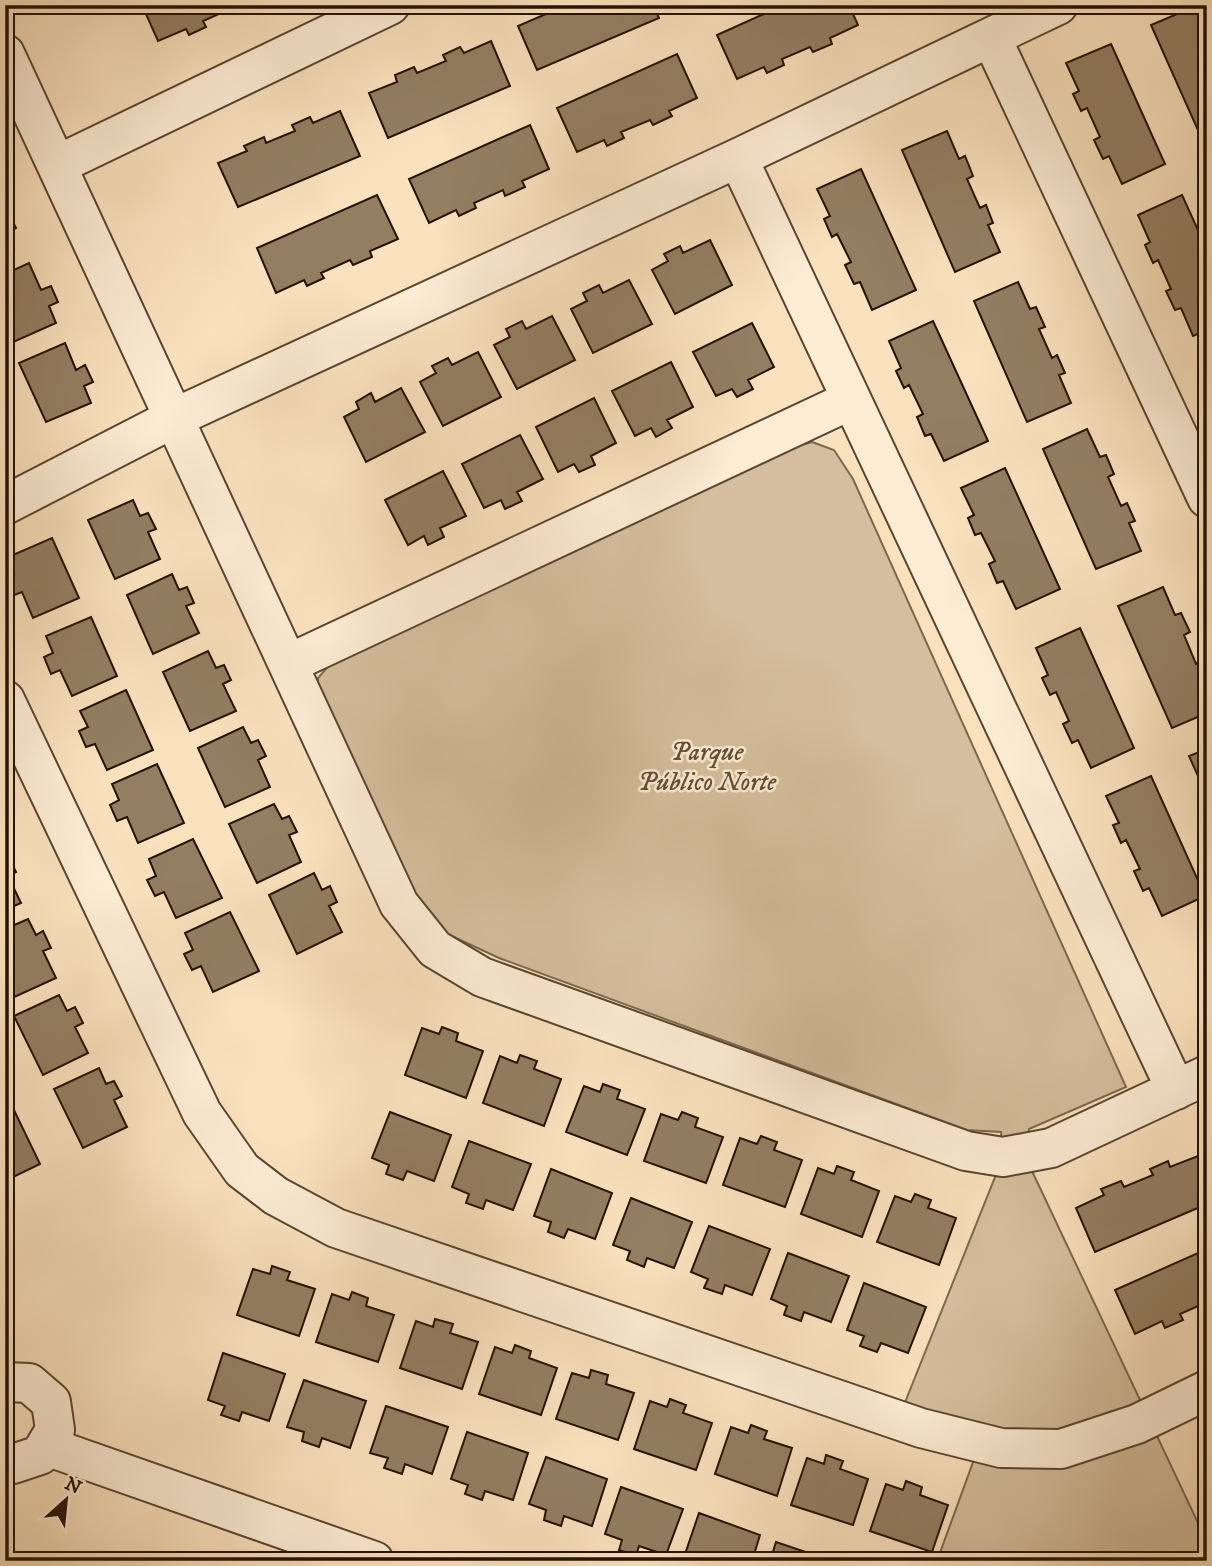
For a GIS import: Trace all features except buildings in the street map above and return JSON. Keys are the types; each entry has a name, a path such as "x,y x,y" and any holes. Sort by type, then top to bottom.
{"street":[{"path":"57,165 390,5"},
{"path":"5,506 174,418 738,158 1058,5"},
{"path":"991,37 1207,498"},
{"path":"5,54 399,904 435,949 482,977 966,1151 1003,1157 1051,1148 1191,1083 851,400 738,158"},
{"path":"288,664 851,400"},
{"path":"5,700 201,1114 242,1170 276,1196 335,1228 921,1428 1001,1448 1061,1449 1137,1424 1207,1390"},
{"path":"5,1382 29,1383 51,1402 55,1430 40,1455 13,1464 5,1461"},
{"path":"46,1446 374,1561"}],"green space":[{"name":"Parque Público Norte","path":"812,442 834,450 853,479 1126,1087 1029,1129 1024,1154 1207,1542 1207,1561 937,1561 980,1443 898,1420 1003,1157 1001,1132 967,1130 499,958 441,931 415,903 318,697 318,678 331,663 788,449"}]}
